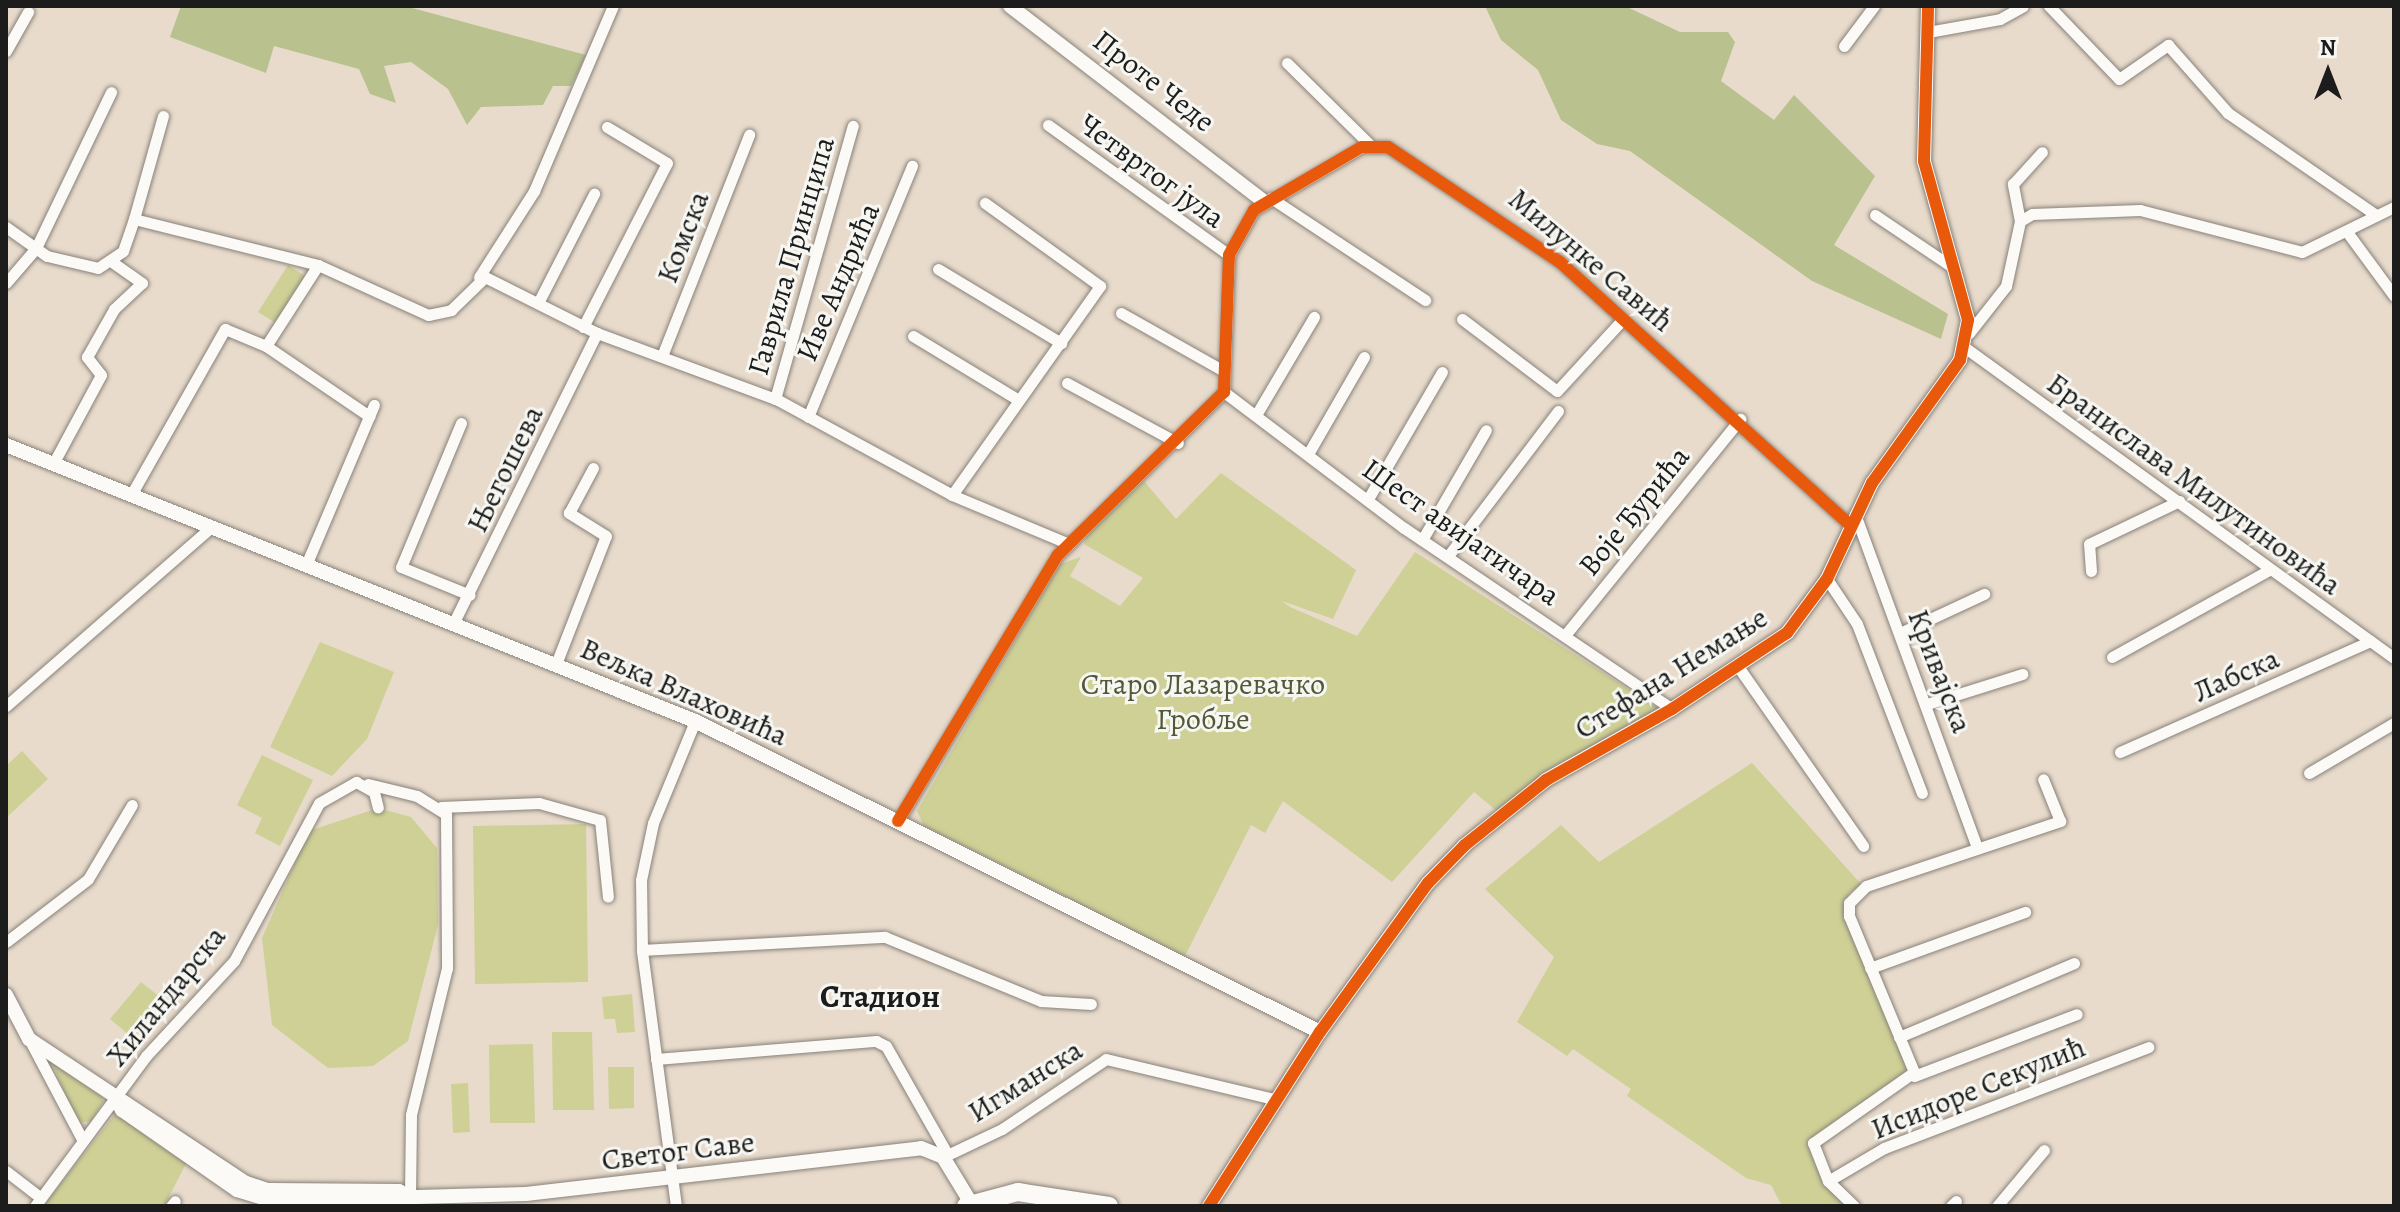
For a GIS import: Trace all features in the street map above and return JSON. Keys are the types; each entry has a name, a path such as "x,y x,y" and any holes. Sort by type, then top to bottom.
{"main road":[{"path":"965,1205 1018,1192 1109,1206"}],"street":[{"path":"134,219 318,265 428,315 451,310 479,277 534,191 613,6"},
{"name":"Проте Чеде","path":"1010,6 1267,199"},
{"path":"1844,46 1874,6"},
{"name":"Стефана Немање","path":"1209,1206 1274,1099 1320,1032 1428,883 1469,841 1546,780 1672,709 1739,668 1787,633 1827,579 1852,518 1967,349 1969,333 1924,161 1928,6"},
{"path":"1928,32 2000,19 2023,6"},
{"path":"2049,6 2119,79 2168,45 2228,113 2376,215"},
{"path":"6,51 28,12"},
{"path":"898,821 1069,544 1178,443 1224,392 1229,255 1267,199 1369,144 1287,63"},
{"path":"6,283 36,248 111,92"},
{"path":"112,262 134,219 163,116"},
{"name":"Четвртог јула","path":"1048,125 1229,255"},
{"name":"Гаврила Принципа","path":"775,399 853,126"},
{"path":"583,327 667,163 607,127"},
{"name":"Комска","path":"662,356 749,135"},
{"name":"Милунке Савић","path":"1369,144 1388,147 1486,206 1740,419 1852,518"},
{"path":"1969,333 2006,286 2020,221 2013,184 2042,152"},
{"name":"Иве Андрића","path":"808,417 912,166"},
{"path":"538,303 594,194"},
{"path":"1267,199 1425,300"},
{"path":"952,495 1017,399 1100,286 985,203"},
{"path":"2020,221 2062,209 2140,210 2302,252 2394,207"},
{"path":"1875,215 1949,265"},
{"path":"6,227 36,248 74,266 112,262 142,283 114,309 87,357 101,375 53,464"},
{"path":"2347,232 2394,296"},
{"path":"266,346 318,265"},
{"path":"938,269 1061,343"},
{"path":"479,277 597,333 775,399 952,495 1069,544"},
{"path":"1121,313 1224,371"},
{"path":"1256,415 1314,317"},
{"path":"1462,319 1557,391 1622,320"},
{"path":"131,495 225,329 266,346 372,411 306,565"},
{"name":"Његошева","path":"453,624 597,333"},
{"path":"913,336 1017,399"},
{"name":"Бранислава Милутиновића","path":"1967,349 2394,658"},
{"path":"1308,454 1364,357"},
{"path":"1368,499 1442,372"},
{"path":"1067,383 1178,443"},
{"name":"Шест авијатичара","path":"1224,392 1422,540 1566,634 1672,709"},
{"path":"1448,556 1558,411"},
{"name":"Воје Ђурића","path":"1566,634 1740,419"},
{"path":"461,423 401,567 470,595"},
{"path":"1422,540 1486,430"},
{"name":"Вељка Влаховића","path":"6,445 695,721 1320,1032"},
{"path":"556,664 606,536 569,513 593,468"},
{"path":"2091,571 2089,544 2179,501"},
{"name":"Кривајска","path":"1852,518 1927,704 1977,848"},
{"path":"6,706 211,527"},
{"path":"2112,657 2269,570"},
{"path":"1827,579 1857,624 1922,793"},
{"path":"1900,633 1984,594"},
{"name":"Лабска","path":"2120,752 2371,641"},
{"path":"1739,668 1863,846"},
{"path":"1927,704 2022,674"},
{"path":"676,1206 642,950 646,847 695,721"},
{"path":"2309,773 2394,723"},
{"path":"1914,1076 1849,916 1854,894 1866,886 2060,821 2043,779"},
{"path":"362,783 441,807 539,803 600,820 608,897"},
{"path":"362,783 378,808"},
{"name":"Хиландарска","path":"38,1202 115,1097 234,961 306,819 330,792 362,783"},
{"path":"6,942 88,879 132,805"},
{"path":"419,1200 416,1082 447,968 448,837 441,807"},
{"path":"1870,968 2025,912"},
{"path":"642,950 885,937 1041,1001 1091,1004"},
{"path":"1899,1037 2074,963"},
{"path":"6,995 83,1141"},
{"path":"1854,1206 1828,1181 1813,1143 1914,1076 2077,1014"},
{"path":"29,1039 115,1097"},
{"path":"656,1059 876,1041 893,1057 945,1158 965,1205"},
{"name":"Исидоре Секулић","path":"1828,1181 1884,1148 2148,1047"},
{"name":"Игманска","path":"945,1158 1002,1129 1106,1059 1274,1099"},
{"name":"Светог Саве","path":"115,1097 256,1187 399,1191 419,1200"},
{"name":"Светог Саве","path":"115,1097 122,1110 250,1196 332,1204 419,1200 672,1177 909,1148 945,1158"},
{"path":"1997,1206 2044,1150"},
{"path":"6,1171 38,1202"}],"green space":[{"path":"181,6 405,6 586,55 571,86 553,86 543,105 481,107 467,125 448,89 411,62 384,66 396,103 370,94 359,69 274,46 266,73 170,37"},
{"path":"1485,6 1625,6 1680,32 1728,32 1735,42 1721,81 1774,120 1794,95 1875,176 1834,245 1948,314 1941,339 1812,281 1630,151 1597,144 1561,120 1538,70 1501,40"},
{"path":"288,265 305,276 276,323 258,312"},
{"name":"Старо Лазаревачко Гробље","path":"1221,473 1356,570 1333,619 1282,601 1290,607 1357,636 1415,552 1664,712 1497,811 1474,792 1392,882 1283,801 1265,833 1251,825 1185,956 924,826 917,811 1060,564 1081,557 1070,576 1120,606 1143,578 1084,544 1087,536 1144,481 1176,519"},
{"path":"320,642 394,672 367,739 332,776 270,747"},
{"path":"22,751 48,779 6,818 6,766"},
{"path":"262,755 313,780 280,846 255,833 262,818 237,805"},
{"path":"1752,763 1861,884 1849,893 1843,915 1909,1069 1906,1078 1807,1141 1823,1180 1850,1206 1782,1206 1771,1185 1746,1178 1627,1096 1631,1089 1573,1049 1567,1056 1517,1022 1554,957 1485,889 1561,825 1599,862"},
{"path":"378,808 411,817 437,848 438,925 408,1041 373,1066 328,1068 272,1025 262,938 309,831"},
{"path":"586,824 588,982 475,984 473,826"},
{"path":"141,982 165,1001 134,1039 110,1019"},
{"path":"632,994 635,1032 617,1033 615,1019 604,1019 602,997"},
{"path":"552,1032 592,1032 594,1110 553,1110"},
{"path":"533,1044 535,1123 490,1123 489,1045"},
{"path":"51,1061 100,1090 103,1102 91,1121 78,1123"},
{"path":"608,1067 634,1067 634,1108 609,1109"},
{"path":"468,1083 470,1132 453,1133 451,1084"},
{"path":"116,1113 187,1162 164,1206 43,1206"}],"cycle path":[{"path":"1209,1206 1320,1032 1428,883 1465,845 1546,780 1672,709 1787,633 1827,579 1872,483 1960,360 1968,320 1924,161 1928,6"},
{"path":"898,821 1058,555 1224,392 1229,255 1254,210 1362,147 1388,147 1560,262 1849,524"}],"district":[{"name":"Стадион","path":"880,996"}]}
